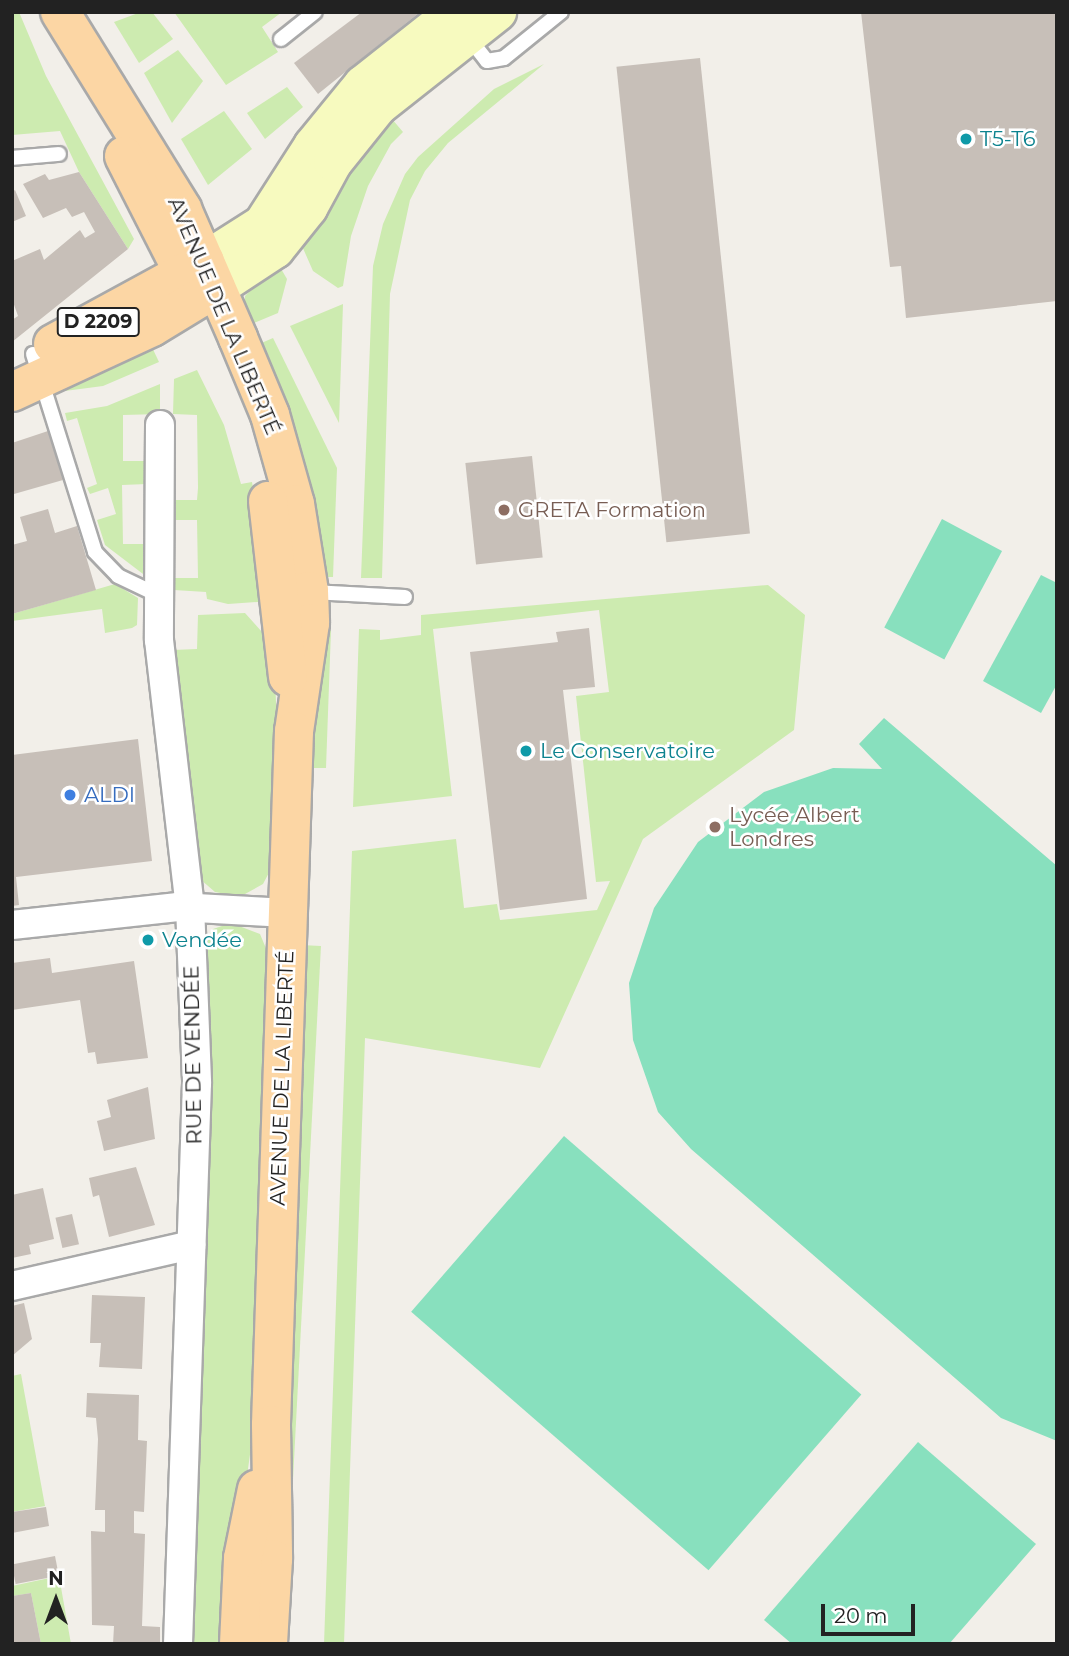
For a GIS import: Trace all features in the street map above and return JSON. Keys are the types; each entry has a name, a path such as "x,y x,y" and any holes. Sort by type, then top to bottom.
{"main road":[{"name":"AVENUE DE LA LIBERTÉ","path":"60,12 128,167 200,281 270,415 295,504 294,589 310,623 294,731 271,1425 273,1559 268,1644"},
{"name":"D 2209","path":"24,373 200,281 275,249 308,208 333,162 379,106 463,20 497,12"},
{"name":"AVENUE DE LA LIBERTÉ","path":"239,1644 243,1558 271,1425"}],"street":[{"name":"RUE DE VENDÉE","path":"160,425 159,640 190,906 197,1083 178,1644"},
{"path":"12,925 190,906 287,913"},
{"path":"12,1286 191,1245"}],"lane":[{"path":"281,39 315,12"},
{"path":"463,20 487,61 504,58 561,12"},
{"path":"12,158 58,154"},
{"path":"24,373 96,552 118,576 160,596"},
{"path":"294,589 405,597"}],"green space":[{"path":"12,12 19,12 46,76 134,239 128,249 79,172 60,131 12,135"},
{"path":"141,12 152,12 173,39 139,63 114,22"},
{"path":"174,12 282,12 262,27 278,52 226,85"},
{"path":"178,50 203,81 172,123 144,73"},
{"path":"544,64 448,143 425,171 410,200 390,294 382,578 361,578 373,266 383,224 405,174 418,157 494,89"},
{"path":"287,87 303,107 265,139 247,113"},
{"path":"224,111 252,149 208,185 181,139"},
{"path":"386,112 403,132 391,144 368,186 351,236 343,286 338,288 313,271 302,246"},
{"path":"277,262 287,279 278,313 244,327 245,296"},
{"path":"343,304 339,423 290,326"},
{"path":"273,338 337,468 333,577 323,577 252,347"},
{"path":"150,343 159,362 103,386 57,392"},
{"path":"197,370 224,425 241,484 252,482 272,601 228,604 207,599 206,592 174,590 174,578 198,578 197,520 174,520 174,500 197,500 197,415 173,414 174,379"},
{"path":"160,384 160,414 123,415 123,461 147,461 147,484 122,485 123,544 147,544 147,577 105,545 97,520 116,514 108,488 90,494 87,488 97,484 77,418 67,421 65,413 107,406"},
{"path":"942,519 1002,551 944,660 884,628"},
{"path":"1041,575 1057,583 1057,684 1041,713 983,681"},
{"path":"115,584 138,598 137,625 132,628 105,633 102,609 12,621 12,614"},
{"path":"768,585 805,615 794,730 643,839 540,1068 365,1038 344,1644 324,1644 352,851 456,839 464,908 497,904 500,920 597,910 610,881 596,882 576,696 609,692 599,610 433,629 452,796 353,807 359,629 380,630 380,640 421,635 421,615"},
{"path":"245,613 262,632 273,633 277,725 273,865 263,884 245,894 226,894 215,892 200,879 173,650 197,649 198,615"},
{"path":"318,630 331,630 326,768 309,768"},
{"path":"884,718 1057,866 1057,1441 1001,1418 691,1149 658,1112 633,1040 629,983 654,908 698,842 764,792 833,768 882,769 859,744"},
{"path":"231,923 260,934 270,958 253,1433 236,1555 232,1644 192,1644 210,1074 207,939 213,929"},
{"path":"301,945 321,946 284,1644 264,1643"},
{"path":"564,1136 861,1394 708,1570 411,1312"},
{"path":"21,1374 45,1506 12,1512 12,1376"},
{"path":"918,1442 1036,1544 949,1644 792,1644 764,1620"},
{"path":"59,1576 71,1644 41,1644 31,1593 13,1596 12,1586"}],"building":[{"path":"362,12 420,12 318,94 294,63"},
{"name":"T5-T6","path":"861,12 1057,12 1057,301 906,318 901,266 890,267"},
{"path":"700,58 750,533 666,542 616,67"},
{"path":"79,172 128,249 12,342 12,320 18,316 12,299 12,261 40,249 44,260 80,230 85,238 95,232 84,212 72,217 66,208 43,218 23,184 45,174 49,180"},
{"path":"15,190 26,216 12,222 12,192"},
{"path":"48,431 63,480 14,494 12,443"},
{"name":"GRETA Formation","path":"532,456 543,557 476,564 465,463"},
{"path":"48,509 55,533 77,526 96,590 12,614 12,545 27,541 20,517"},
{"name":"Le Conservatoire","path":"589,628 595,687 563,690 587,899 500,910 470,652 558,642 556,632"},
{"name":"ALDI","path":"138,739 152,861 16,877 19,905 12,906 12,755"},
{"name":"Vendée","path":"155,934 156,944 141,946 140,936"},
{"path":"50,958 52,973 134,961 148,1058 97,1064 95,1052 88,1053 80,1000 12,1010 12,963"},
{"path":"148,1087 155,1139 104,1151 97,1121 111,1117 107,1100"},
{"path":"136,1167 155,1225 109,1237 99,1195 93,1197 89,1178"},
{"path":"43,1188 54,1239 29,1245 31,1254 12,1258 12,1195"},
{"path":"72,1214 79,1244 62,1248 55,1218"},
{"path":"92,1295 145,1297 142,1369 99,1367 101,1343 90,1343"},
{"path":"24,1303 32,1339 12,1356 12,1306"},
{"path":"87,1393 139,1395 138,1440 147,1441 144,1512 134,1511 134,1533 145,1534 142,1626 160,1627 160,1644 113,1644 114,1626 92,1625 91,1531 105,1532 105,1510 95,1510 98,1439 96,1418 86,1417"},
{"path":"46,1507 49,1526 12,1533 12,1512"},
{"path":"55,1556 59,1576 16,1584 12,1564"},
{"path":"31,1593 41,1644 12,1644 12,1596"}],"place":[{"name":"T5-T6","path":"966,139"},
{"name":"GRETA Formation","path":"504,510"},
{"name":"Le Conservatoire","path":"526,751"},
{"name":"ALDI","path":"70,795"},
{"name":"Lycée Albert Londres","path":"715,827"},
{"name":"Vendée","path":"148,940"}]}
